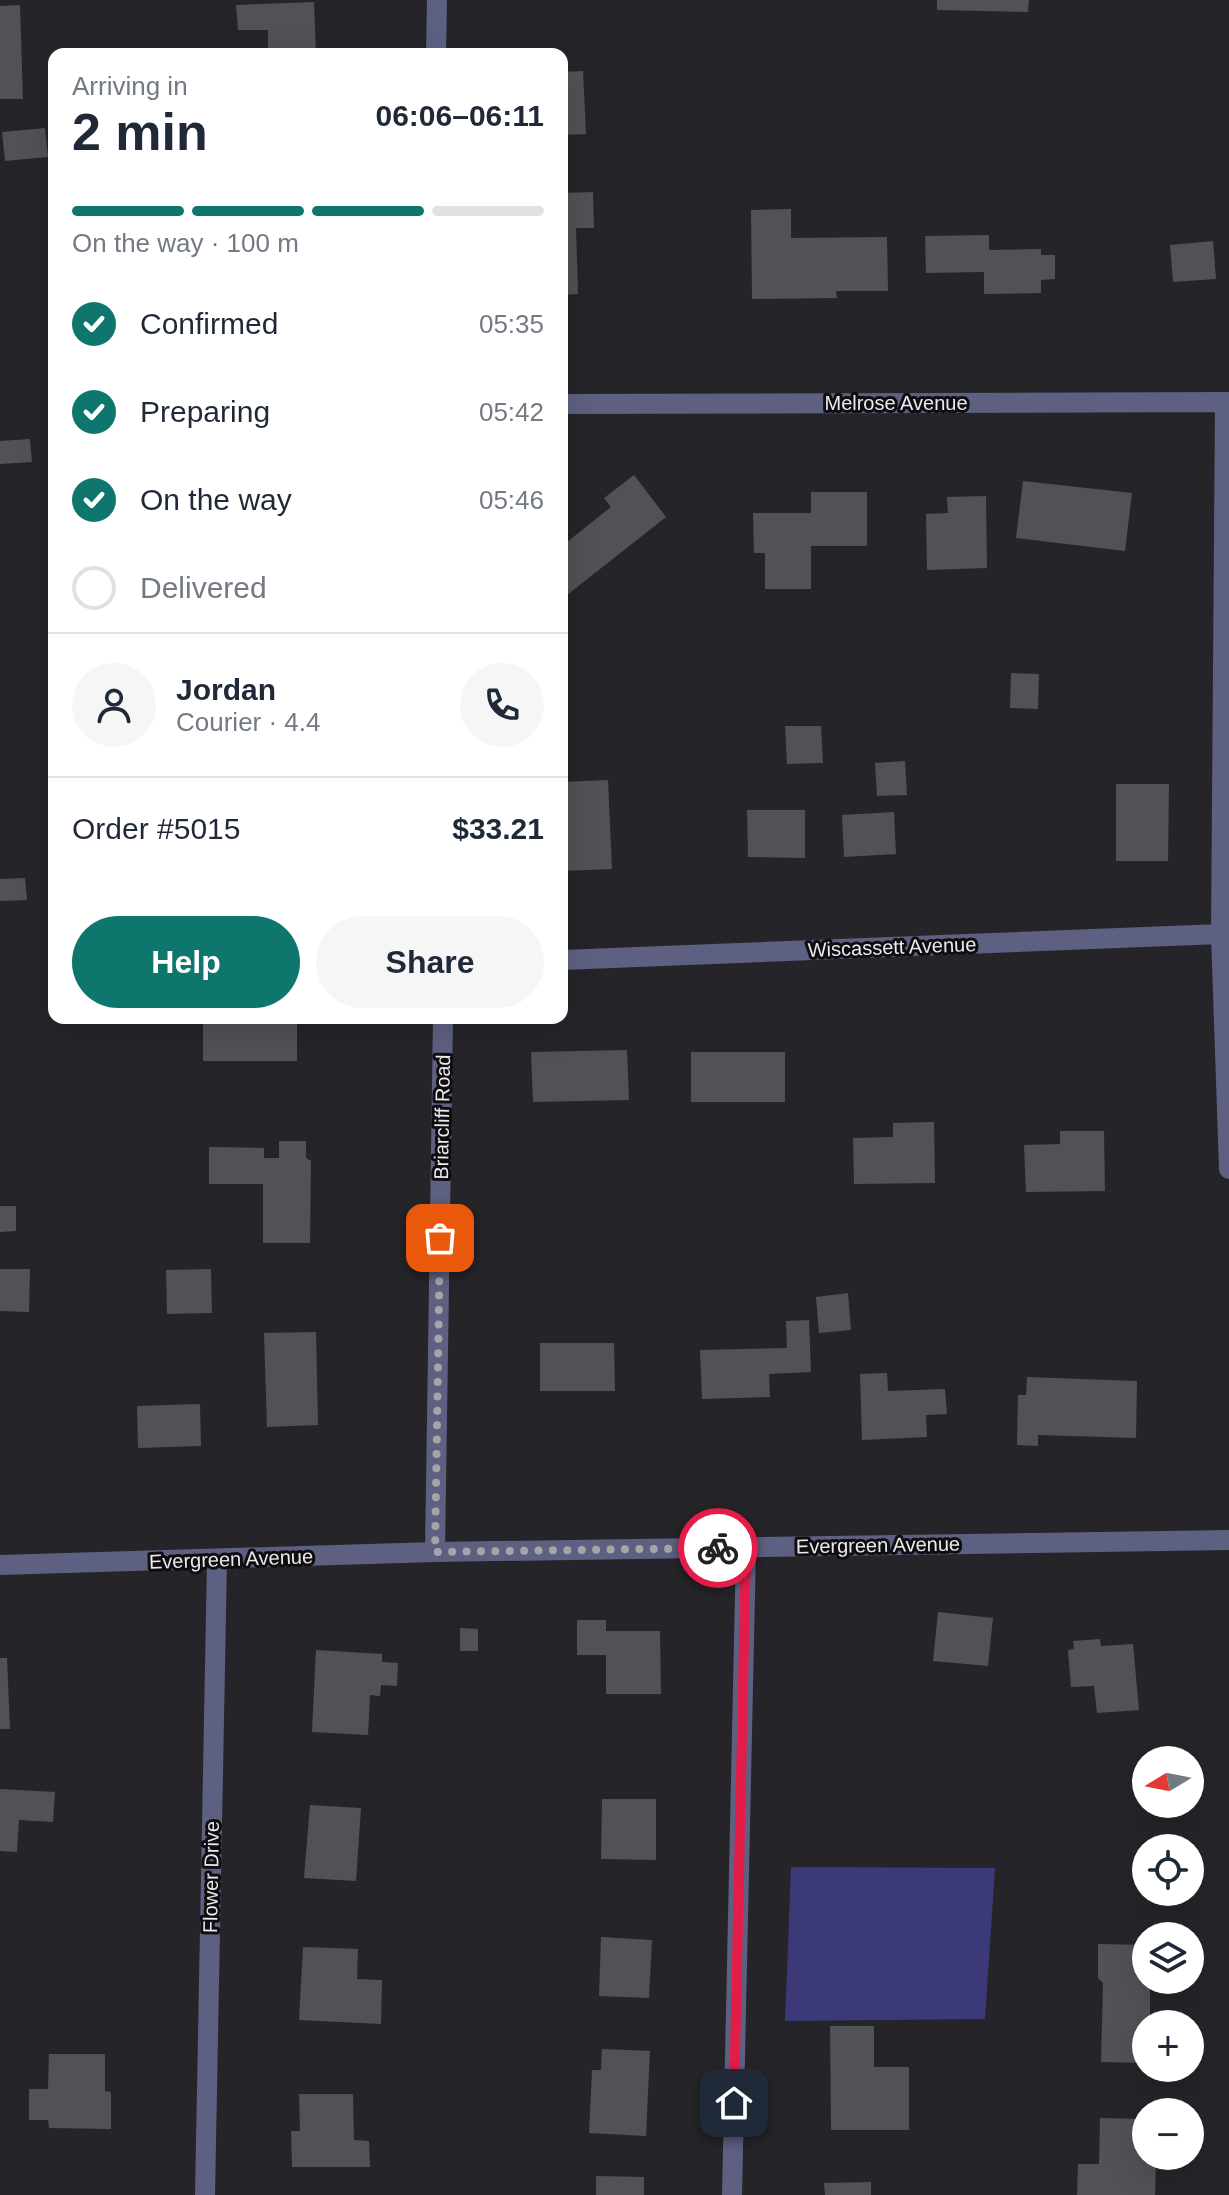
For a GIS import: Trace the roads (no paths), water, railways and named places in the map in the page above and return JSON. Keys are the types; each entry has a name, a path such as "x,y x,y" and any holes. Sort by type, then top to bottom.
{"street":[{"path":"436,48 437,0"},
{"path":"1227,402 1221,934 1229,1169"},
{"name":"Melrose Avenue","path":"568,404 1227,402"},
{"name":"Wiscassett Avenue","path":"568,960 1221,934"},
{"name":"Briarcliff Road","path":"435,1552 443,1024"},
{"name":"Evergreen Avenue","path":"0,1565 435,1552 1229,1540"},
{"path":"732,2195 746,1548"},
{"name":"Flower Drive","path":"205,2195 217,1560"}]}
